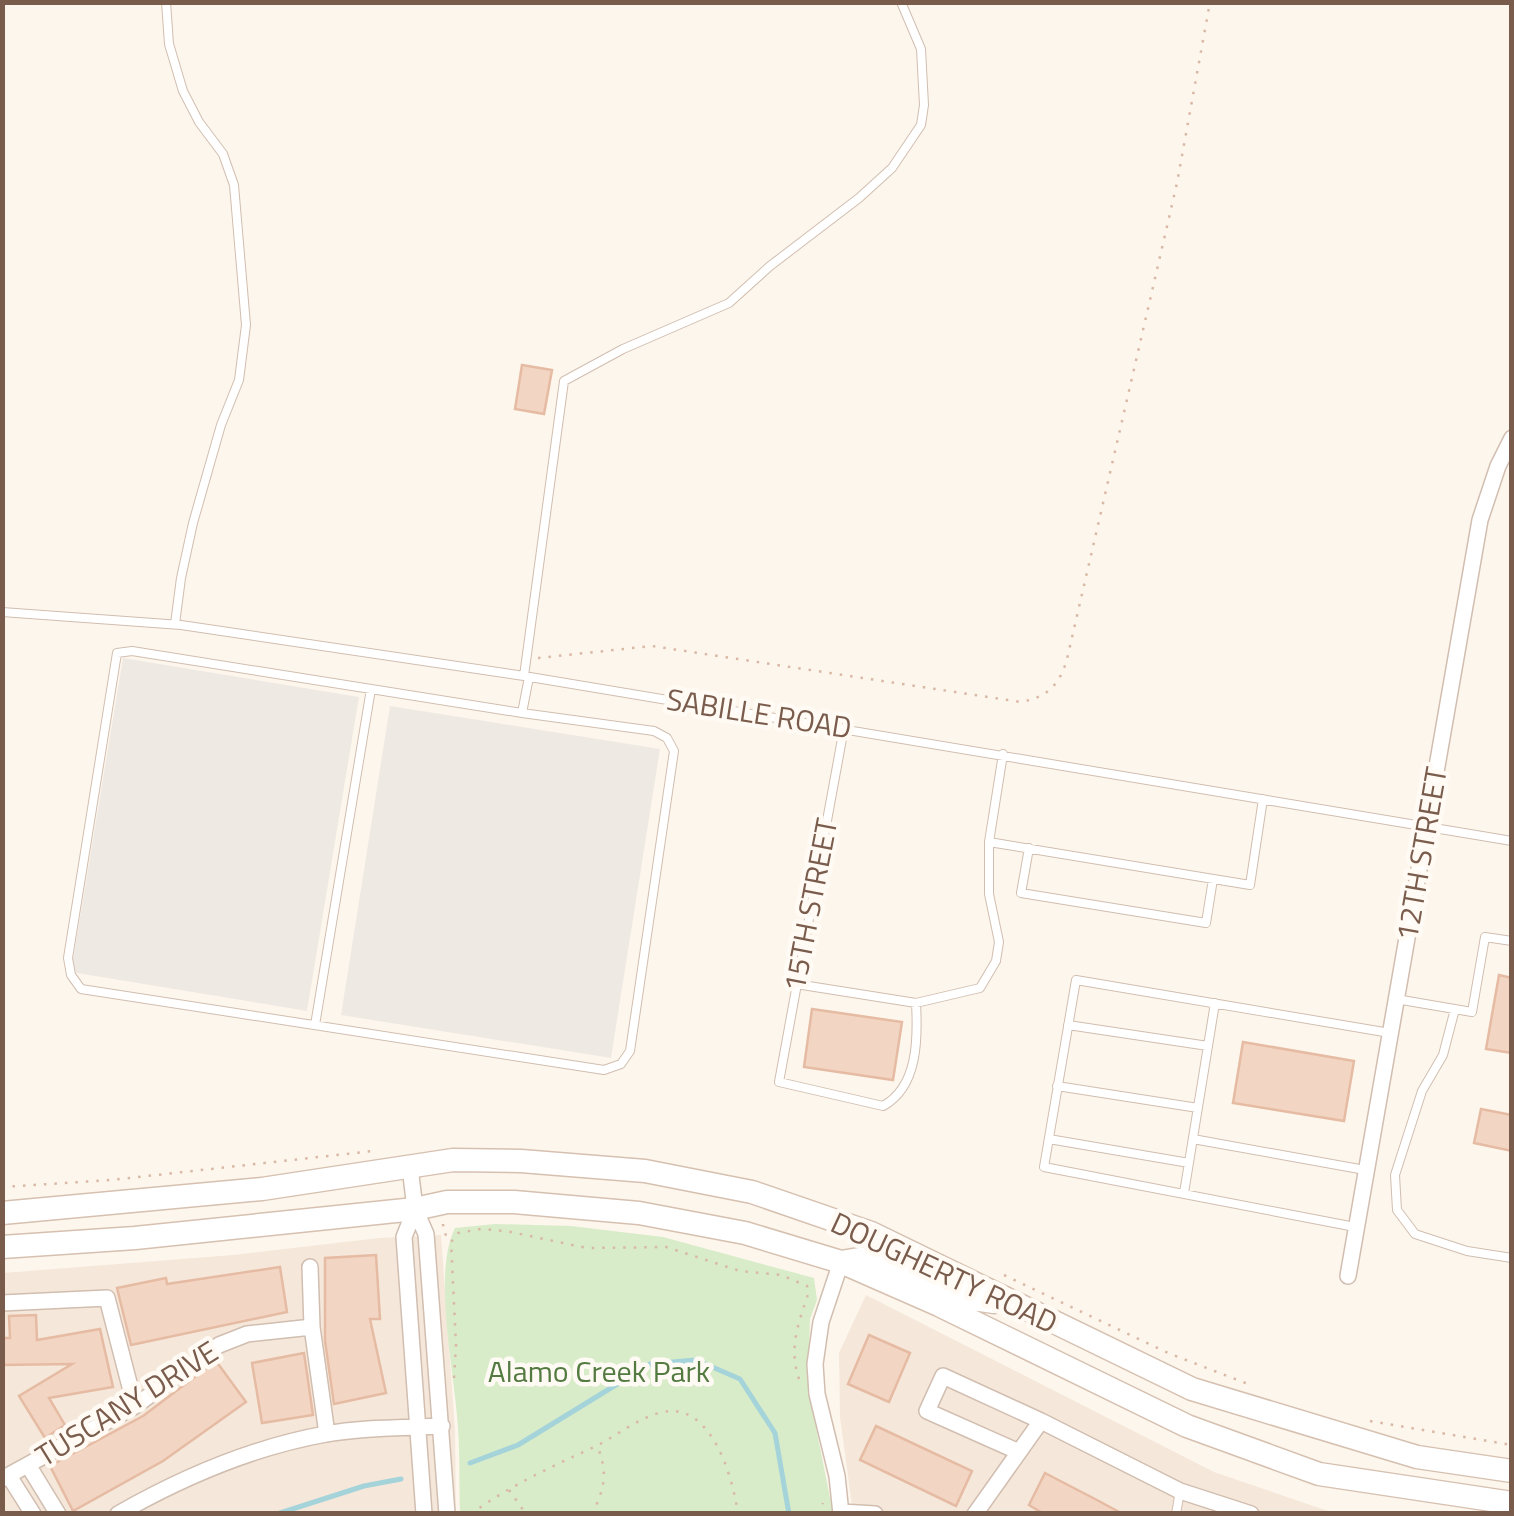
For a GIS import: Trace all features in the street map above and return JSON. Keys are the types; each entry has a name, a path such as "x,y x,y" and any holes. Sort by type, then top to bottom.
{"main road":[{"name":"DOUGHERTY ROAD","path":"2,1213 262,1189 454,1160 645,1171 752,1192 872,1233 1192,1389 1417,1457 1512,1471"},
{"name":"DOUGHERTY ROAD","path":"2,1247 152,1236 415,1209 447,1202 514,1202 639,1213 746,1233 840,1262 939,1305 1187,1426 1319,1474 1512,1502"},
{"path":"840,1262 870,1257 973,1300 1018,1305"}],"street":[{"name":"12TH STREET","path":"1348,1276 1480,520 1512,438"},
{"path":"410,1166 415,1209 426,1234 448,1514"},
{"path":"415,1209 404,1237 424,1514"},
{"path":"840,1262 822,1322 815,1364 817,1394 837,1476 837,1509 875,1514"},
{"path":"310,1267 312,1327 327,1434"},
{"path":"2,1303 107,1298 135,1406"},
{"name":"TUSCANY DRIVE","path":"6,1477 135,1406 218,1345 247,1334 312,1327"},
{"path":"1019,1452 927,1411 943,1376 1180,1491 1226,1510 1251,1514"},
{"path":"975,1514 1041,1422"},
{"path":"118,1514 162,1489 238,1458 327,1434 442,1426"},
{"path":"28,1465 58,1514"},
{"path":"6,1477 33,1514"}],"lane":[{"path":"166,2 169,44 183,91 199,122 223,154 232,176 241,239 246,325 244,360 193,523 180,578 175,624"},
{"path":"522,713 564,381 623,348 729,304 892,168 921,124 924,105 920,49 901,2"},
{"name":"SABILLE ROAD","path":"2,612 175,624 527,677 1512,841"},
{"path":"132,651 371,689 654,732 667,738 674,750 630,1051 621,1064 604,1070 82,988 71,974 68,958 118,653 132,651"},
{"path":"314,1025 371,689"},
{"name":"15TH STREET","path":"844,728 779,1082 883,1106 899,1097 914,1062 916,1004"},
{"path":"796,984 916,1004 980,988 996,961 999,942 989,894 988,842 1003,754"},
{"path":"988,842 1250,885 1263,799"},
{"path":"1029,848 1021,893 1206,923 1212,879"},
{"path":"1396,999 1472,1012 1485,936 1512,941"},
{"path":"1357,1227 1044,1167 1057,1086 1076,980 1390,1033"},
{"path":"1184,1193 1215,1003"},
{"path":"1455,1009 1443,1054 1422,1091 1394,1176 1397,1210 1415,1234 1467,1250 1512,1258"},
{"path":"1068,1025 1208,1046"},
{"path":"1057,1086 1198,1108"},
{"path":"1049,1139 1188,1163"},
{"path":"1192,1139 1367,1170"},
{"path":"1176,1514 1180,1491"}],"path":[{"path":"526,660 652,646 1022,702 1050,692 1062,676 1076,621 1177,184 1210,2"},
{"path":"2,1187 111,1180 389,1150"},
{"path":"453,1238 466,1231 494,1230 587,1248 666,1247 740,1271 781,1275 808,1289 818,1287"},
{"path":"444,1234 453,1238"},
{"path":"452,1385 456,1345 453,1238"},
{"path":"802,1389 793,1348 808,1289"},
{"path":"470,1514 508,1488 598,1445 641,1418 668,1411 694,1419 715,1440 729,1469 738,1514"},
{"path":"592,1514 606,1474 598,1445"},
{"path":"508,1488 526,1514"},
{"path":"820,1514 824,1503 837,1509"}],"shaded area":[{"path":"123,658 359,697 307,1011 71,972"},
{"path":"390,706 660,749 611,1058 341,1015"},
{"path":"441,1235 455,1430 456,1513 3,1514 3,1273"},
{"path":"866,1295 1214,1472 1334,1513 853,1513 840,1417 839,1353"}],"green space":[{"name":"Alamo Creek Park","path":"495,1224 571,1226 663,1237 814,1278 817,1300 810,1319 808,1387 833,1513 460,1513 458,1428 445,1271 455,1228"}],"building":[{"path":"522,365 552,370 544,414 515,409"},
{"path":"1499,975 1512,978 1512,1053 1486,1049"},
{"path":"812,1009 902,1022 893,1080 804,1067"},
{"path":"1243,1042 1354,1061 1344,1121 1233,1103"},
{"path":"1481,1109 1512,1115 1512,1151 1474,1143"},
{"path":"376,1255 380,1319 370,1319 386,1393 334,1404 325,1341 325,1258"},
{"path":"280,1267 287,1312 131,1345 117,1288 166,1278 167,1284"},
{"path":"36,1315 37,1340 100,1329 113,1387 49,1398 65,1425 45,1438 19,1396 72,1364 2,1365 2,1338 10,1338 9,1316"},
{"path":"869,1335 910,1353 889,1402 848,1384"},
{"path":"304,1353 313,1415 262,1423 252,1363"},
{"path":"216,1361 246,1402 163,1461 73,1511 50,1466 143,1416"},
{"path":"876,1426 972,1471 956,1506 860,1460"},
{"path":"1045,1473 1123,1514 1044,1514 1029,1505"}],"waterway":[{"path":"470,1463 518,1445 650,1364 696,1360 740,1379 775,1433 789,1514"},
{"path":"277,1514 364,1486 401,1479"}]}
